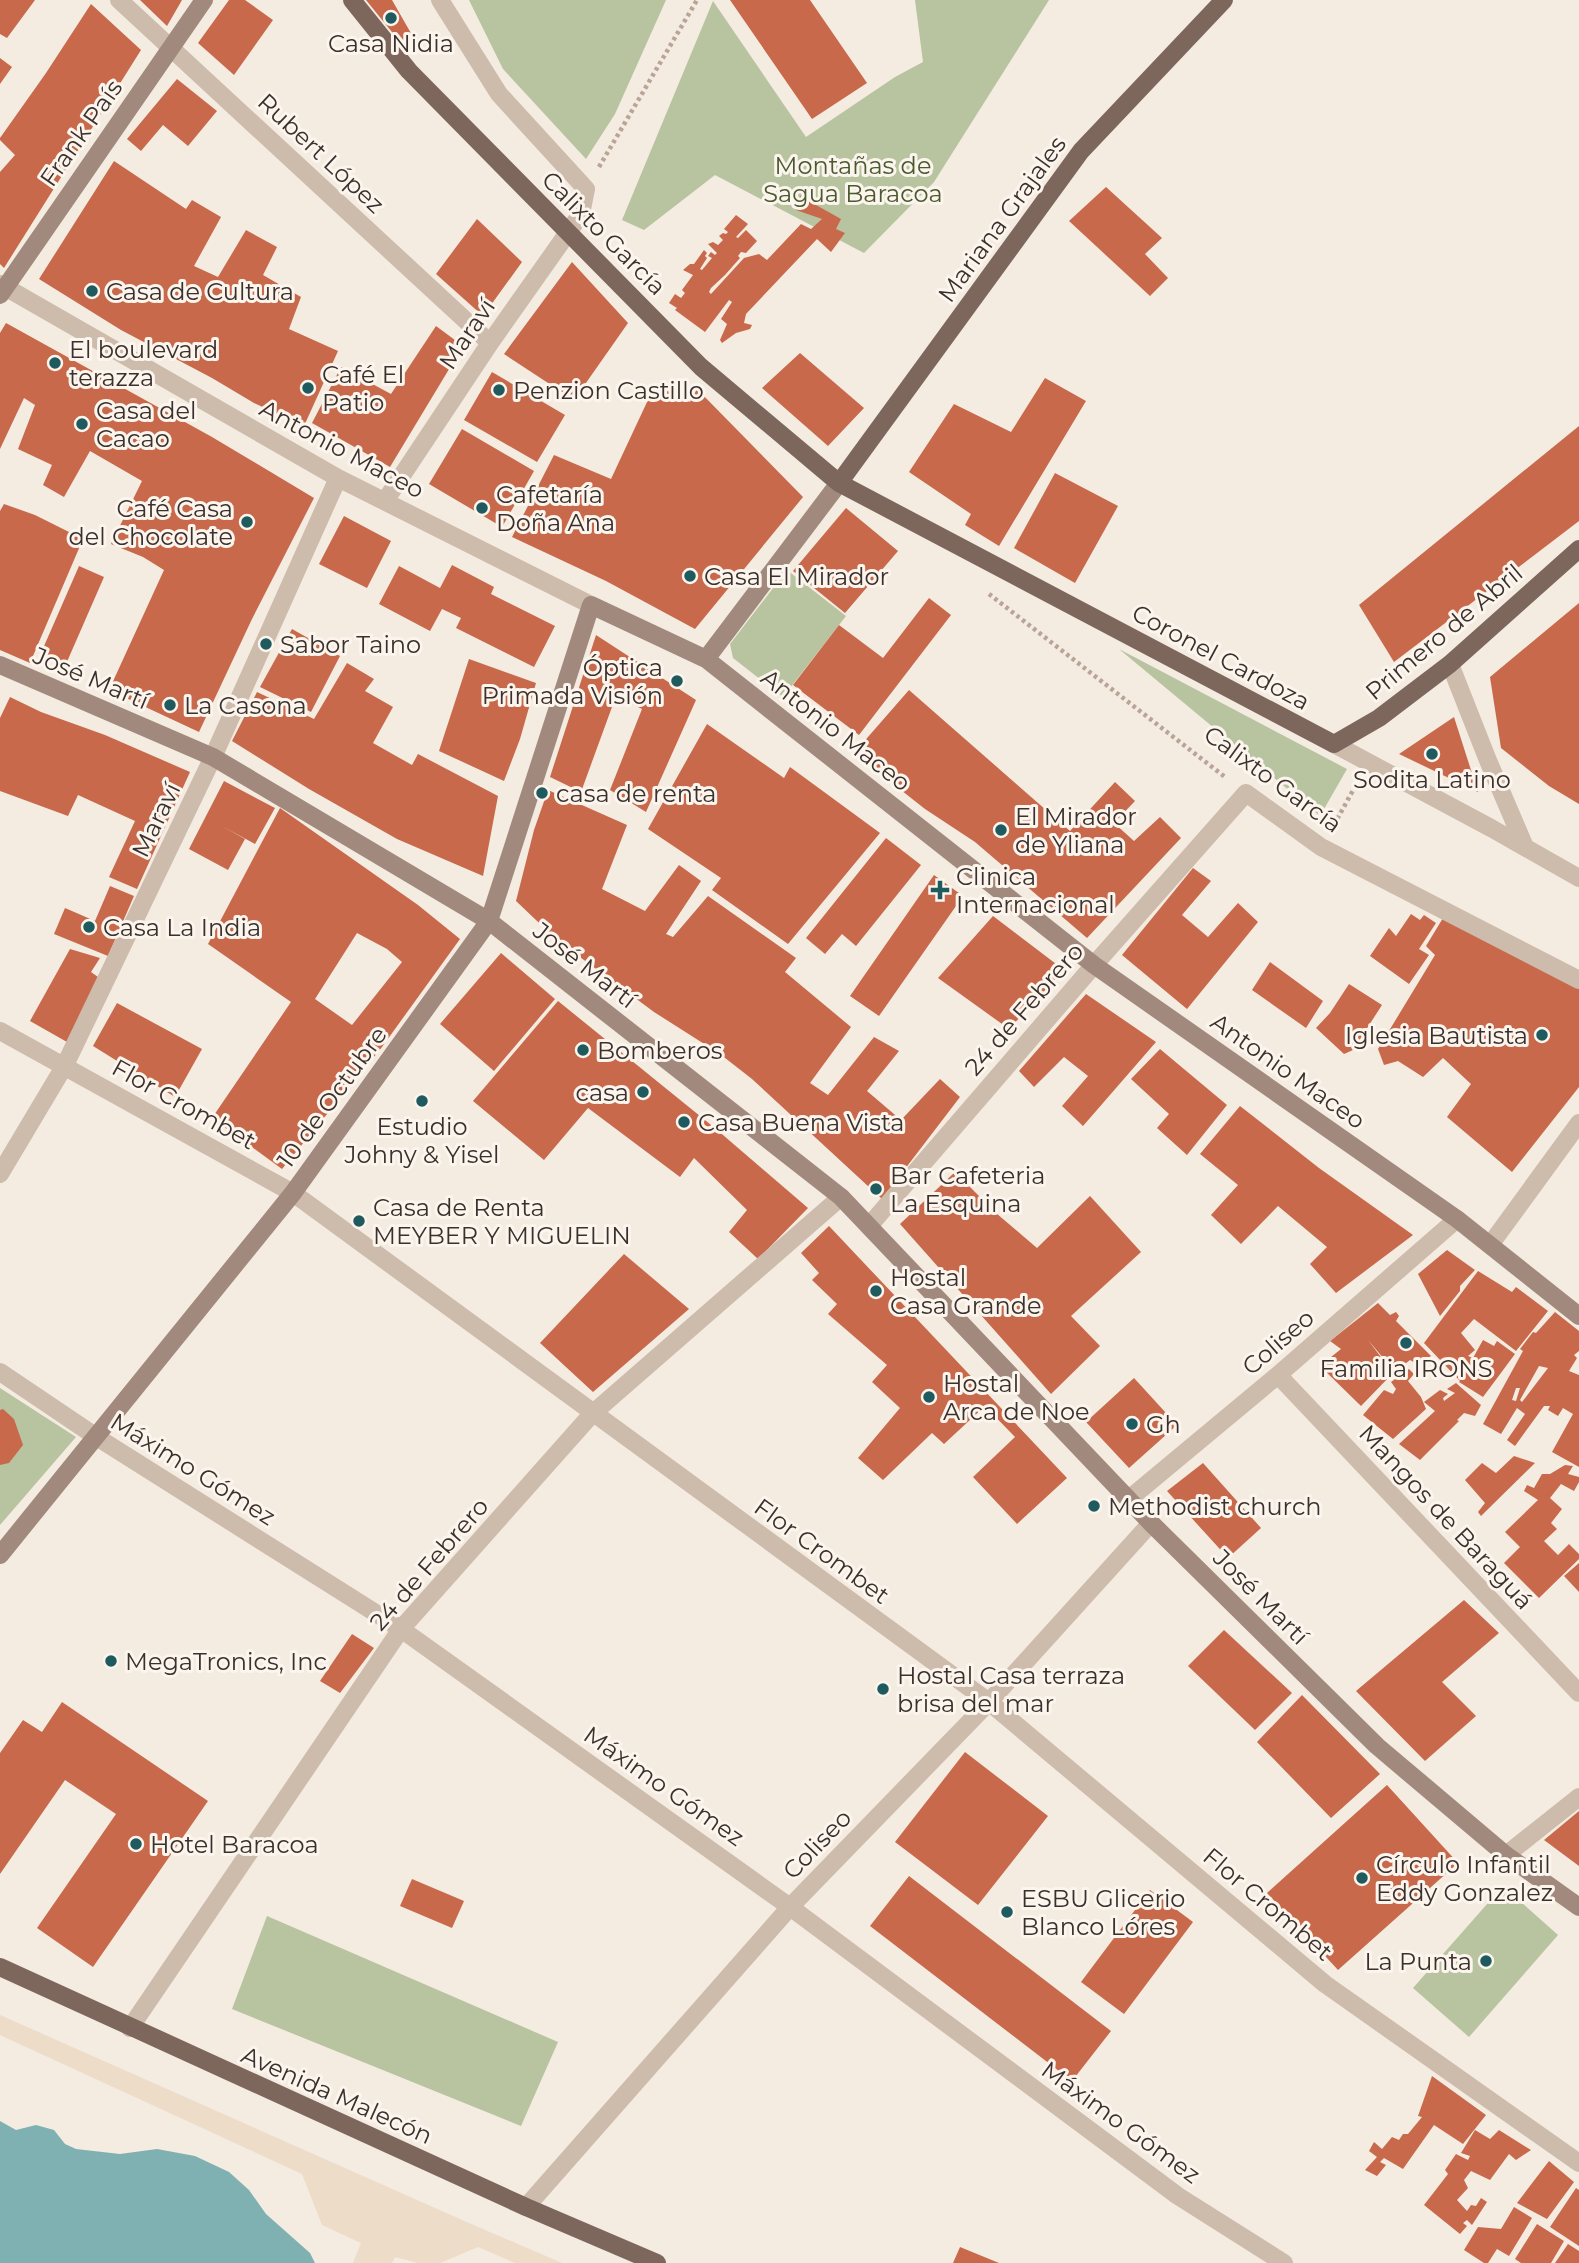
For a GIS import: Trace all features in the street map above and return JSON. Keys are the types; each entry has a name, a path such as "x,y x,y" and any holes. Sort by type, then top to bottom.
{"main road":[{"name":"Frank País","path":"1,289 204,0"},
{"name":"Calixto García","path":"352,0 409,71 701,367 839,483"},
{"name":"Mariana Grajales","path":"839,483 1081,151 1224,0"},
{"path":"706,659 839,483"},
{"name":"Coronel Cardoza","path":"839,483 1334,744"},
{"name":"Primero de Abril","path":"1334,744 1379,718 1450,664 1579,549"},
{"name":"Antonio Maceo","path":"591,605 706,659 1094,965 1457,1219 1579,1316"},
{"name":"10 de Octubre","path":"0,1555 293,1193 489,921 591,605"},
{"name":"José Martí","path":"0,665 213,757 489,921 841,1197 1151,1523 1377,1746 1506,1855 1579,1907"},
{"name":"Avenida Malecón","path":"0,1967 526,2207 657,2263"}],"street":[{"name":"Rubert López","path":"119,0 489,343"},
{"path":"440,0 499,94 586,189"},
{"name":"Maraví","path":"385,501 489,343 581,214 586,189"},
{"name":"Antonio Maceo","path":"1,289 338,478 591,605"},
{"name":"Maraví","path":"0,1174 65,1065 213,757 338,478"},
{"path":"1450,664 1525,847"},
{"name":"Coronel Cardoza","path":"1334,744 1579,878"},
{"name":"Calixto García","path":"1246,793 1321,847 1579,979"},
{"name":"24 de Febrero","path":"869,1226 1246,793"},
{"name":"Flor Crombet","path":"0,1031 293,1193 989,1702 1325,1984 1579,2163"},
{"path":"1490,1245 1579,1123"},
{"name":"24 de Febrero","path":"130,2028 401,1629 593,1414 841,1197"},
{"name":"Coliseo","path":"1129,1499 1457,1219"},
{"name":"Máximo Gómez","path":"0,1372 95,1436 401,1629 790,1907 1178,2196 1284,2263"},
{"name":"Mangos de Baraguá","path":"1278,1374 1579,1693"},
{"name":"Coliseo","path":"526,2207 790,1907 989,1702 1151,1523"},
{"path":"1506,1855 1579,1797"}],"path":[{"path":"586,189 697,0"},
{"name":"Calixto García","path":"983,589 1246,793"},
{"path":"1321,847 1353,789"}],"green space":[{"path":"469,0 666,0 615,114 586,159 503,69"},
{"name":"Montañas de Sagua Baracoa","path":"915,0 1049,0 934,182 864,253 715,175 644,230 622,220 713,1 806,137 895,77 923,62"},
{"path":"787,570 846,616 783,697 733,658 730,644"},
{"path":"1119,649 1347,769 1320,816"},
{"path":"0,1388 76,1437 0,1525"},
{"name":"La Punta","path":"1503,1886 1558,1935 1469,2037 1413,1988"},
{"path":"267,1916 558,2042 521,2126 232,2009"}],"shaded area":[{"path":"0,2015 562,2263 515,2263 478,2247 440,2263 418,2263 395,2257 392,2263 353,2263 361,2243 322,2225 302,2174 0,2035"}],"water":[{"path":"0,2121 16,2130 36,2125 54,2130 65,2144 76,2149 120,2154 157,2149 195,2156 229,2172 249,2190 266,2214 310,2253 315,2263 0,2263"}],"building":[{"path":"0,0 35,0 7,38 0,34"},
{"path":"140,0 182,0 167,26"},
{"path":"229,0 245,0 273,20 234,75 198,43"},
{"name":"Casa Nidia","path":"366,0 392,0 412,35 400,42"},
{"path":"730,0 810,0 867,83 812,119"},
{"path":"91,4 141,50 4,268 0,264 0,172 15,155 0,138"},
{"path":"0,58 12,67 0,84"},
{"path":"177,79 217,111 188,146 163,125 141,151 127,139"},
{"path":"114,161 186,209 192,200 221,217 194,266 218,277 246,230 277,247 263,275 301,297 289,329 338,351 304,426 254,403 121,330 39,279"},
{"path":"1106,187 1162,238 1145,254 1168,278 1150,296 1069,221"},
{"path":"800,196 841,219 836,229 845,233 831,252 817,239 746,314 744,323 752,325 750,329 736,333 722,343 720,340 727,324 721,319 732,302 729,300 705,332 675,310 677,308 669,303 675,294 681,298 685,293 682,290 693,275 683,270 694,264 704,250 707,258 700,269 702,270 712,258 708,256 711,252 715,255 717,253 708,244 713,242 718,245 723,240 719,236 728,232 724,229 736,215 748,224 736,237 746,230 757,241 746,253 741,252 738,256 740,258 711,288 711,294 744,258 759,254 767,260 801,224 811,229 822,219 796,210"},
{"path":"477,219 522,262 483,316 436,274"},
{"path":"572,262 628,323 574,400 504,354"},
{"path":"6,323 212,437 314,498 252,619 199,732 109,690 164,570 143,557 111,544 142,481 90,451 64,497 43,485 52,465 18,449 35,405 24,398 0,449 0,333"},
{"path":"436,326 463,346 390,467 312,423 341,367 391,394"},
{"path":"800,353 864,408 828,446 762,388"},
{"path":"492,372 565,415 537,462 464,420"},
{"path":"1045,378 1086,401 999,546 965,525 971,514 909,472 954,404 1011,432"},
{"path":"655,385 690,402 697,389 803,497 695,629 606,581 512,537 554,455 611,479"},
{"path":"1579,426 1579,521 1394,662 1359,605"},
{"path":"462,429 534,471 502,527 429,484"},
{"path":"1055,473 1118,506 1075,583 1014,548"},
{"path":"4,504 35,515 83,539 30,663 0,650 0,511"},
{"path":"846,508 898,551 845,613 793,571"},
{"path":"344,516 391,541 367,588 319,564"},
{"path":"452,565 494,587 491,594 555,626 534,667 456,628 461,618 442,609 430,631 379,604 399,566 440,588"},
{"path":"79,566 104,577 66,664 41,653"},
{"path":"929,598 951,615 859,735 793,685 839,625 883,658"},
{"path":"1579,603 1579,804 1549,786 1501,748 1490,677"},
{"path":"292,629 340,656 311,712 260,687"},
{"path":"596,635 696,700 646,812 610,790 642,709 616,696 581,792 550,777"},
{"path":"469,659 536,683 520,739 504,781 439,751"},
{"path":"347,663 374,679 365,691 393,707 373,743 412,765 418,754 498,796 483,876 397,839 232,741 257,692 314,719"},
{"path":"909,690 1070,831 1115,782 1135,801 1114,823 1134,841 1160,817 1181,838 1087,938 975,842 925,809 854,753"},
{"path":"10,697 190,772 137,889 109,877 135,821 78,795 68,816 0,791 0,718"},
{"path":"1454,717 1478,792 1399,754"},
{"path":"707,724 784,778 790,767 880,833 788,944 712,890 721,878 648,829"},
{"path":"224,781 275,808 255,844 222,826 245,839 228,870 189,849"},
{"path":"548,790 627,825 602,889 645,911 679,865 701,881 666,934 673,937 708,896 796,958 785,972 851,1027 810,1083 828,1095 874,1037 899,1051 867,1091 901,1120 940,1079 960,1097 882,1199 752,1079 720,1054 654,1012 557,940 516,901 534,830"},
{"path":"280,808 418,905 460,939 382,1047 282,1169 212,1118 291,1002 208,944","holes":["357,933 387,949 402,962 352,1025 315,999"]},
{"path":"886,838 921,865 856,946 842,934 825,954 806,938"},
{"path":"1193,868 1211,881 1182,915 1208,937 1238,903 1258,922 1187,1009 1122,955"},
{"path":"934,875 963,896 879,1016 850,996"},
{"name":"Casa La India","path":"110,886 134,896 108,956 54,934 65,908 95,921"},
{"path":"1411,914 1420,920 1424,915 1436,923 1419,949 1429,955 1409,984 1370,956 1389,928 1396,936"},
{"path":"993,916 1064,970 1009,1029 938,978"},
{"path":"1443,918 1579,987 1579,1087 1512,1172 1447,1117 1471,1084 1443,1058 1423,1077 1398,1061 1384,1065 1378,1049 1435,955 1426,946"},
{"path":"70,949 100,958 91,972 98,977 67,1042 30,1021"},
{"path":"501,953 555,999 494,1071 440,1024"},
{"path":"1270,962 1323,1001 1306,1028 1252,990"},
{"path":"1349,984 1382,1005 1353,1050 1344,1054 1316,1028 1330,1013"},
{"path":"1086,994 1156,1042 1083,1126 1062,1106 1088,1076 1064,1057 1034,1087 1019,1071"},
{"path":"558,1001 716,1129 808,1208 758,1259 729,1232 747,1210 694,1158 680,1177 588,1108 544,1160 473,1101"},
{"path":"117,1003 202,1049 175,1097 93,1046"},
{"path":"1160,1049 1227,1105 1187,1155 1157,1128 1169,1114 1131,1079"},
{"path":"1240,1106 1319,1168 1413,1235 1336,1293 1310,1264 1327,1247 1278,1206 1241,1244 1211,1215 1238,1185 1200,1154"},
{"path":"955,1172 996,1213 1037,1248 1090,1196 1141,1252 1071,1316 1100,1346 1051,1394 900,1224"},
{"path":"829,1226 1067,1478 1017,1524 973,1477 1015,1437 985,1406 944,1444 932,1433 883,1480 858,1458 900,1408 872,1382 887,1365 828,1314 837,1304 812,1280 819,1273 801,1253"},
{"path":"1447,1250 1475,1270 1460,1286 1460,1291 1440,1316 1418,1274"},
{"path":"624,1254 689,1309 593,1392 540,1343"},
{"path":"1478,1271 1512,1292 1516,1287 1548,1311 1516,1351 1474,1319 1461,1333 1475,1350 1468,1356 1473,1358 1483,1340 1494,1346 1497,1341 1515,1354 1483,1397 1459,1382 1424,1343"},
{"path":"1378,1303 1390,1315 1396,1312 1399,1316 1396,1321 1431,1356 1419,1365 1410,1360 1395,1372 1368,1340 1393,1373 1361,1406 1320,1366 1341,1349 1330,1341"},
{"path":"1555,1312 1579,1331 1579,1351 1574,1355 1577,1358 1569,1371 1579,1375 1579,1467 1552,1452 1573,1414 1563,1408 1558,1416 1548,1410 1550,1406 1544,1406 1515,1446 1507,1440 1525,1414 1517,1408 1501,1434 1483,1424 1523,1351 1520,1349 1533,1332 1536,1333","holes":["1539,1366 1548,1368 1522,1402 1520,1400","1516,1388 1520,1388 1516,1401 1512,1400"]},
{"path":"1409,1369 1414,1374 1408,1381 1421,1397 1426,1409 1393,1439 1363,1415 1384,1390 1393,1394 1396,1389 1391,1382"},
{"name":"Gh","path":"1134,1378 1177,1425 1129,1468 1086,1422"},
{"path":"1456,1383 1481,1405 1475,1416 1464,1413 1420,1460 1399,1444 1435,1411 1424,1402 1440,1390 1448,1394 1443,1398 1444,1401 1455,1393 1447,1389"},
{"path":"3,1409 14,1419 23,1445 9,1463 0,1465 0,1410"},
{"path":"1514,1456 1535,1463 1481,1516 1478,1512 1485,1503 1465,1480 1482,1463 1496,1473"},
{"path":"1203,1463 1261,1528 1228,1558 1167,1491"},
{"path":"1565,1465 1573,1466 1568,1474 1579,1477 1579,1482 1574,1491 1561,1484 1550,1498 1562,1509 1551,1523 1557,1529 1544,1541 1558,1555 1569,1544 1579,1554 1579,1559 1539,1598 1504,1563 1520,1547 1505,1532 1538,1500 1524,1491 1527,1485 1534,1488 1542,1474 1550,1474"},
{"path":"1579,1563 1579,1592 1564,1576"},
{"path":"1464,1600 1499,1633 1442,1682 1476,1716 1425,1761 1356,1691"},
{"path":"1224,1630 1292,1693 1255,1730 1188,1666"},
{"path":"352,1634 374,1648 340,1693 320,1681"},
{"path":"1302,1695 1380,1774 1331,1818 1257,1742"},
{"name":"Hotel Baracoa","path":"62,1702 208,1801 93,1967 37,1928 116,1814 65,1780 0,1874 0,1753 23,1720 42,1732"},
{"path":"965,1752 1048,1816 978,1905 895,1842"},
{"name":"Círculo Infantil Eddy Gonzalez","path":"1387,1785 1458,1863 1338,1970 1267,1893"},
{"path":"1579,1811 1579,1866 1544,1840"},
{"path":"909,1876 1111,2031 1072,2081 870,1926"},
{"path":"412,1879 464,1901 452,1928 400,1906"},
{"path":"1150,1890 1193,1922 1124,2014 1081,1982"},
{"path":"1432,2076 1486,2115 1463,2144 1434,2125 1403,2169 1384,2158 1380,2162 1386,2165 1377,2176 1365,2170 1377,2157 1369,2151 1374,2142 1382,2149 1392,2137 1399,2140 1403,2134 1408,2134 1422,2117 1418,2116"},
{"path":"1475,2130 1490,2139 1499,2130 1531,2150 1516,2160 1509,2154 1490,2180 1471,2171 1464,2180 1468,2188 1457,2200 1467,2211 1471,2205 1476,2206 1481,2198 1487,2202 1472,2225 1467,2220 1463,2223 1467,2226 1460,2234 1424,2205 1448,2174 1445,2170 1456,2154 1468,2160 1470,2156 1461,2153"},
{"path":"1549,2161 1574,2182 1547,2219 1517,2203"},
{"path":"1576,2188 1579,2190 1579,2246 1550,2227"},
{"path":"1514,2207 1532,2218 1509,2256 1497,2249 1488,2263 1484,2263 1464,2250 1478,2227 1501,2229"},
{"path":"1537,2224 1564,2241 1551,2263 1521,2263 1515,2259"},
{"path":"1568,2244 1579,2251 1579,2263 1555,2263"},
{"path":"960,2247 999,2263 953,2263"}],"place":[{"name":"Casa Nidia","path":"391,18"},
{"name":"Casa de Cultura","path":"92,291"},
{"name":"El boulevard terazza","path":"55,363"},
{"name":"Café El Patio","path":"308,388"},
{"name":"Penzion Castillo","path":"499,390"},
{"name":"Casa del Cacao","path":"82,424"},
{"name":"Cafetaría Doña Ana","path":"482,508"},
{"name":"Café Casa del Chocolate","path":"247,522"},
{"name":"Casa El Mirador","path":"690,576"},
{"name":"Sabor Taino","path":"266,644"},
{"name":"Óptica Primada Visión","path":"677,681"},
{"name":"La Casona","path":"170,705"},
{"name":"Sodita Latino","path":"1432,754"},
{"name":"casa de renta","path":"542,793"},
{"name":"El Mirador de Yliana","path":"1001,830"},
{"name":"Clinica Internacional","path":"940,890"},
{"name":"Casa La India","path":"89,927"},
{"name":"Iglesia Bautista","path":"1542,1035"},
{"name":"Bomberos","path":"583,1050"},
{"name":"casa","path":"643,1092"},
{"name":"Estudio Johny & Yisel","path":"422,1101"},
{"name":"Casa Buena Vista","path":"684,1122"},
{"name":"Bar Cafeteria La Esquina","path":"876,1189"},
{"name":"Casa de Renta MEYBER Y MIGUELIN","path":"359,1221"},
{"name":"Hostal Casa Grande","path":"876,1291"},
{"name":"Familia IRONS","path":"1406,1343"},
{"name":"Hostal Arca de Noe","path":"929,1397"},
{"name":"Gh","path":"1132,1424"},
{"name":"Methodist church","path":"1094,1506"},
{"name":"MegaTronics, Inc","path":"111,1661"},
{"name":"Hostal Casa terraza brisa del mar","path":"883,1689"},
{"name":"Hotel Baracoa","path":"136,1844"},
{"name":"Círculo Infantil Eddy Gonzalez","path":"1362,1878"},
{"name":"ESBU Glicerio Blanco Lóres","path":"1007,1912"},
{"name":"La Punta","path":"1486,1961"}]}
